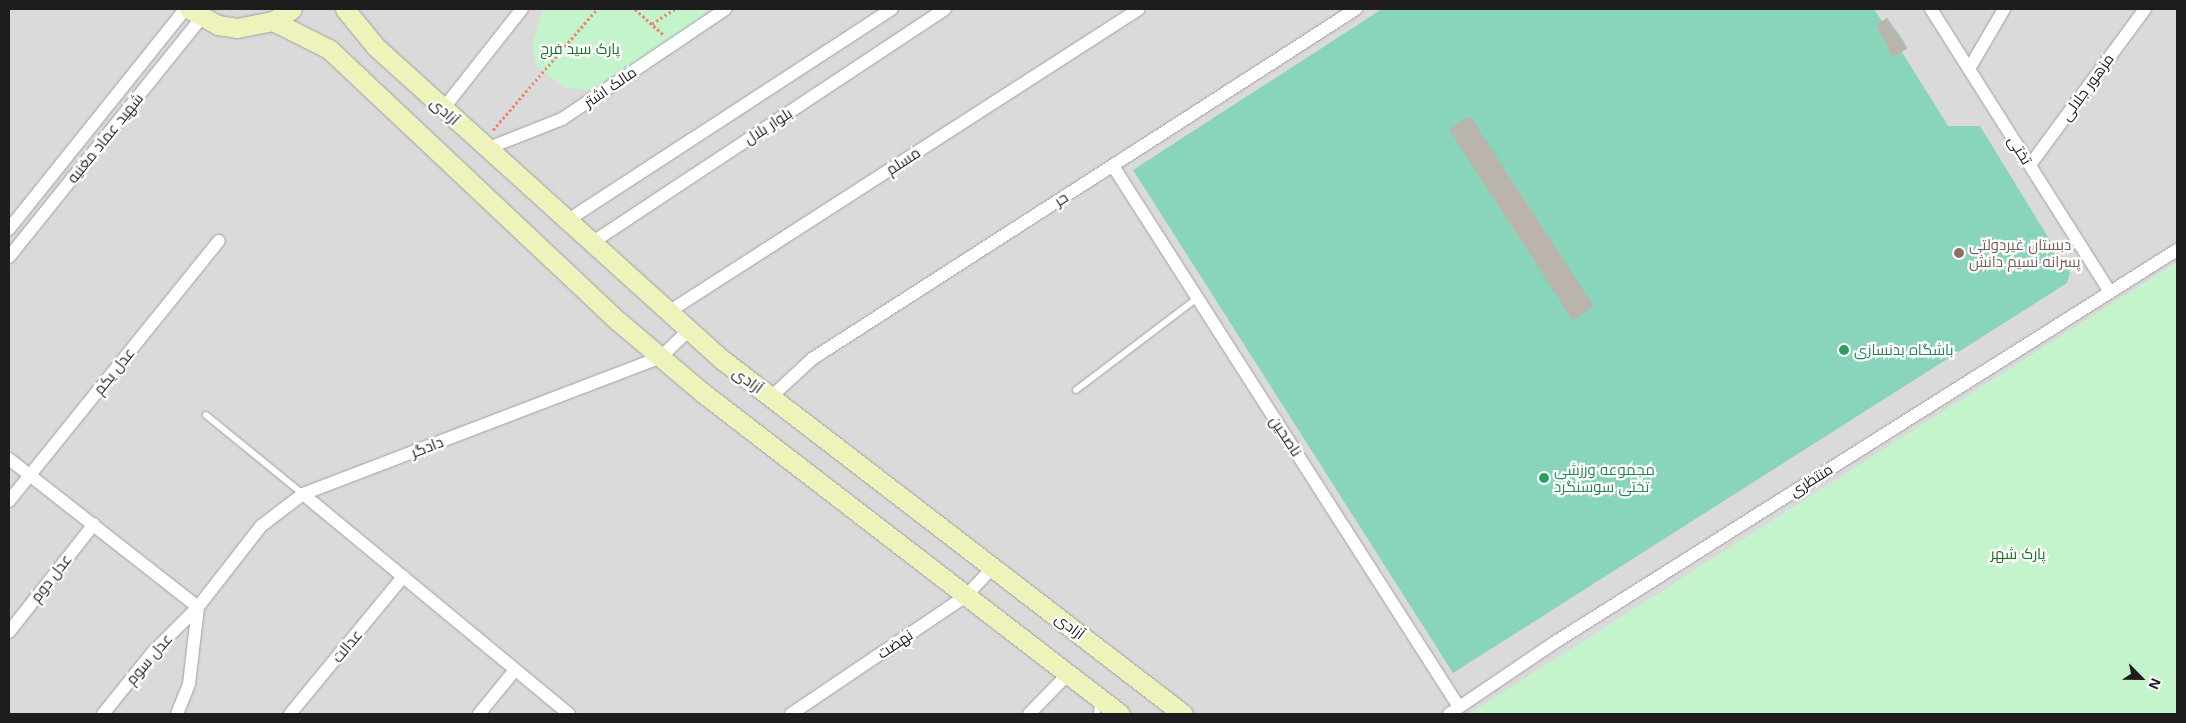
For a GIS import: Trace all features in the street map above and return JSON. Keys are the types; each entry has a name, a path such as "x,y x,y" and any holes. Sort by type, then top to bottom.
{"main road":[{"path":"195,13 237,28 273,21 292,9"},
{"name":"آزادی","path":"345,9 376,47 565,222 688,331 1183,714"},
{"path":"273,21 329,49 661,357 966,596 1070,672 1098,705 1120,714"}],"street":[{"name":"شهید عماد مغنیه","path":"9,229 185,9"},
{"path":"443,109 522,9"},
{"name":"مالک اشتر","path":"484,147 562,119 726,9"},
{"name":"بلوار بلال","path":"565,222 892,9"},
{"name":"بلوار بلال","path":"590,244 945,9"},
{"name":"مسلم","path":"667,313 1139,9"},
{"name":"تختی","path":"1931,9 2110,292"},
{"path":"1969,69 2004,9"},
{"name":"مزهور جلالی","path":"2030,165 2144,9"},
{"name":"حر","path":"771,397 812,358 1113,166 1349,11"},
{"name":"شهید عماد مغنیه","path":"9,257 195,13"},
{"name":"ناصحین","path":"1113,166 1460,707"},
{"name":"عدل یکم","path":"9,502 219,241"},
{"name":"منتظری","path":"1449,714 2177,250"},
{"name":"دادگر","path":"198,607 261,526 303,494 661,357 688,331"},
{"path":"9,459 31,474 198,607 189,684 176,714"},
{"path":"303,494 569,714"},
{"name":"عدل دوم","path":"9,632 94,524"},
{"name":"نهضت","path":"791,714 966,596 993,566"},
{"name":"عدالت","path":"290,714 403,577"},
{"name":"عدل سوم","path":"104,714 152,653 198,607"},
{"path":"479,714 515,670"},
{"path":"1029,714 1070,672"}],"lane":[{"path":"1076,390 1198,298"},
{"path":"206,415 303,494"}],"path":[{"path":"484,147 597,9"},
{"path":"635,9 675,44"},
{"path":"652,24 674,9"}],"shaded area":[{"path":"9,9 2177,9 2177,714 9,714"}],"green space":[{"name":"پارک سید فرج","path":"543,9 710,9 702,14 705,19 608,83 585,90 566,88 537,67 532,46"},
{"name":"مجموعه ورزشی تختی سوسنگرد","path":"1382,9 1874,9 1882,21 1887,18 1903,40 1907,48 1902,52 1948,126 1980,126 2070,273 2067,283 1453,673 1133,170"},
{"name":"پارک شهر","path":"2177,262 2177,714 1469,714"}],"building":[{"path":"1887,18 1907,49 1893,57 1876,25"},
{"path":"1470,116 1594,306 1573,320 1449,130"}],"place":[{"name":"دبستان غیردولتی پسرانه نسیم دانش","path":"1959,253"},
{"name":"باشگاه بدنسازی","path":"1844,350"},
{"name":"مجموعه ورزشی تختی سوسنگرد","path":"1544,478"}]}
